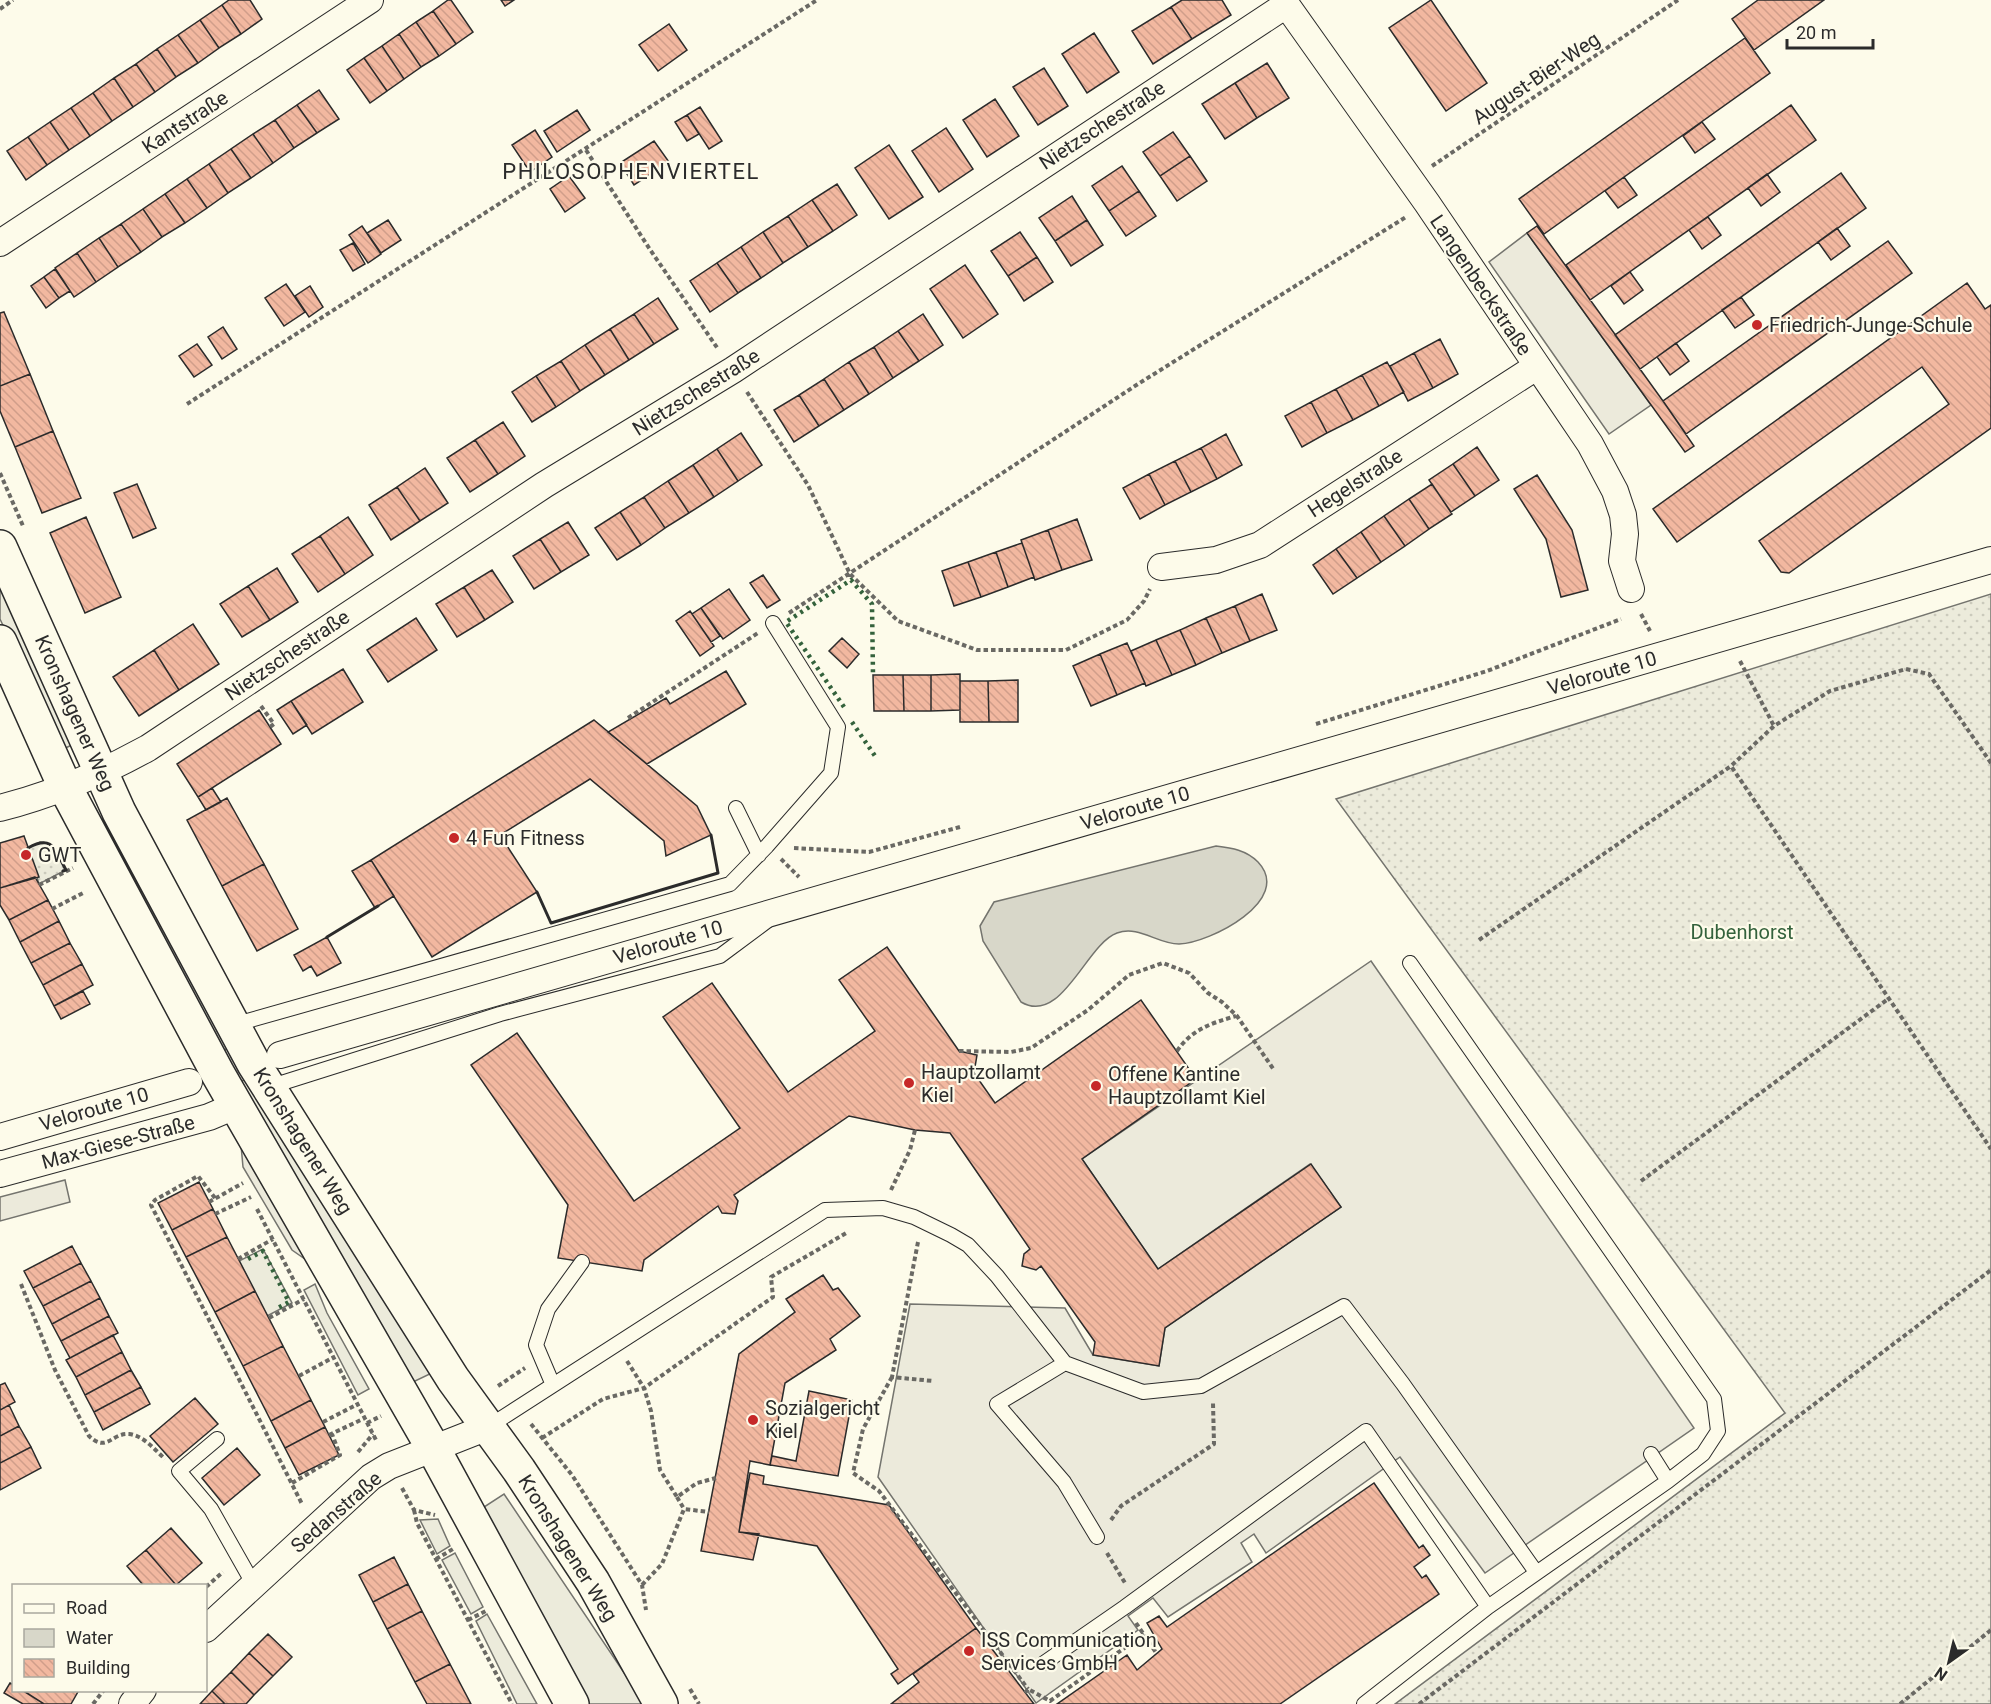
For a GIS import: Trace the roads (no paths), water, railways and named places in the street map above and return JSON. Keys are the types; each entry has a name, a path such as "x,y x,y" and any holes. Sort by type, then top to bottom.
{"main road":[{"name":"Kronshagener Weg","path":"0,547 129,830 233,1025 269,1087 453,1378 593,1582 661,1704"},
{"name":"Kronshagener Weg","path":"0,642 65,787 235,1106 433,1448 572,1704"}],"street":[{"name":"Kantstraße","path":"0,243 370,0"},
{"name":"Langenbeckstraße","path":"1285,3 1427,203 1536,368 1590,444 1615,491 1623,515 1625,534 1622,561 1631,589"},
{"name":"Nietzschestraße","path":"0,808 35,799 65,787 148,748 544,485 733,370 1285,3"},
{"name":"Hegelstraße","path":"1161,567 1216,560 1260,544 1536,368"},
{"name":"Veloroute 10","path":"280,1055 1991,560"},
{"name":"Veloroute 10","path":"0,1137 189,1082"},
{"name":"Max-Giese-Straße","path":"0,1174 209,1117 235,1106"},
{"name":"Sedanstraße","path":"207,1628 371,1478 389,1466 488,1427"},
{"path":"132,1704 141,1692"}],"lane":[{"path":"233,1025 730,884 763,851 831,773 838,726 773,623"},
{"path":"736,808 763,851"},
{"path":"269,1087 500,1014 720,956 786,908"},
{"path":"1364,1704 1488,1607 1668,1481 1703,1454 1718,1431 1714,1399 1410,963"},
{"path":"488,1427 825,1210 883,1208 914,1217 968,1245 997,1275 1065,1363 1143,1392 1201,1386 1344,1306 1403,1384 1536,1572"},
{"path":"553,1385 536,1346 548,1309 582,1262"},
{"path":"1065,1363 998,1404 1064,1482 1097,1538"},
{"path":"1044,1663 1125,1607 1366,1431 1488,1607"},
{"path":"217,1439 179,1471 211,1509 254,1585"},
{"path":"1651,1454 1668,1481"}],"water":[{"path":"1216,846 1244,852 1258,862 1266,876 1265,891 1257,904 1244,917 1209,936 1179,944 1133,931 1117,933 1106,940 1073,981 1049,1003 1036,1006 1021,1002 983,941 980,926 994,902"}],"place":[{"name":"Friedrich-Junge-Schule","path":"1757,325"},
{"name":"4 Fun Fitness","path":"454,838"},
{"name":"GWT","path":"26,855"},
{"name":"Hauptzollamt Kiel","path":"909,1083"},
{"name":"Offene Kantine Hauptzollamt Kiel","path":"1096,1086"},
{"name":"Sozialgericht Kiel","path":"753,1420"},
{"name":"ISS Communication Services GmbH","path":"969,1651"}],"district":[{"name":"PHILOSOPHENVIERTEL","path":"631,171"}],"park label":[{"name":"Dubenhorst","path":"1742,932"}]}
